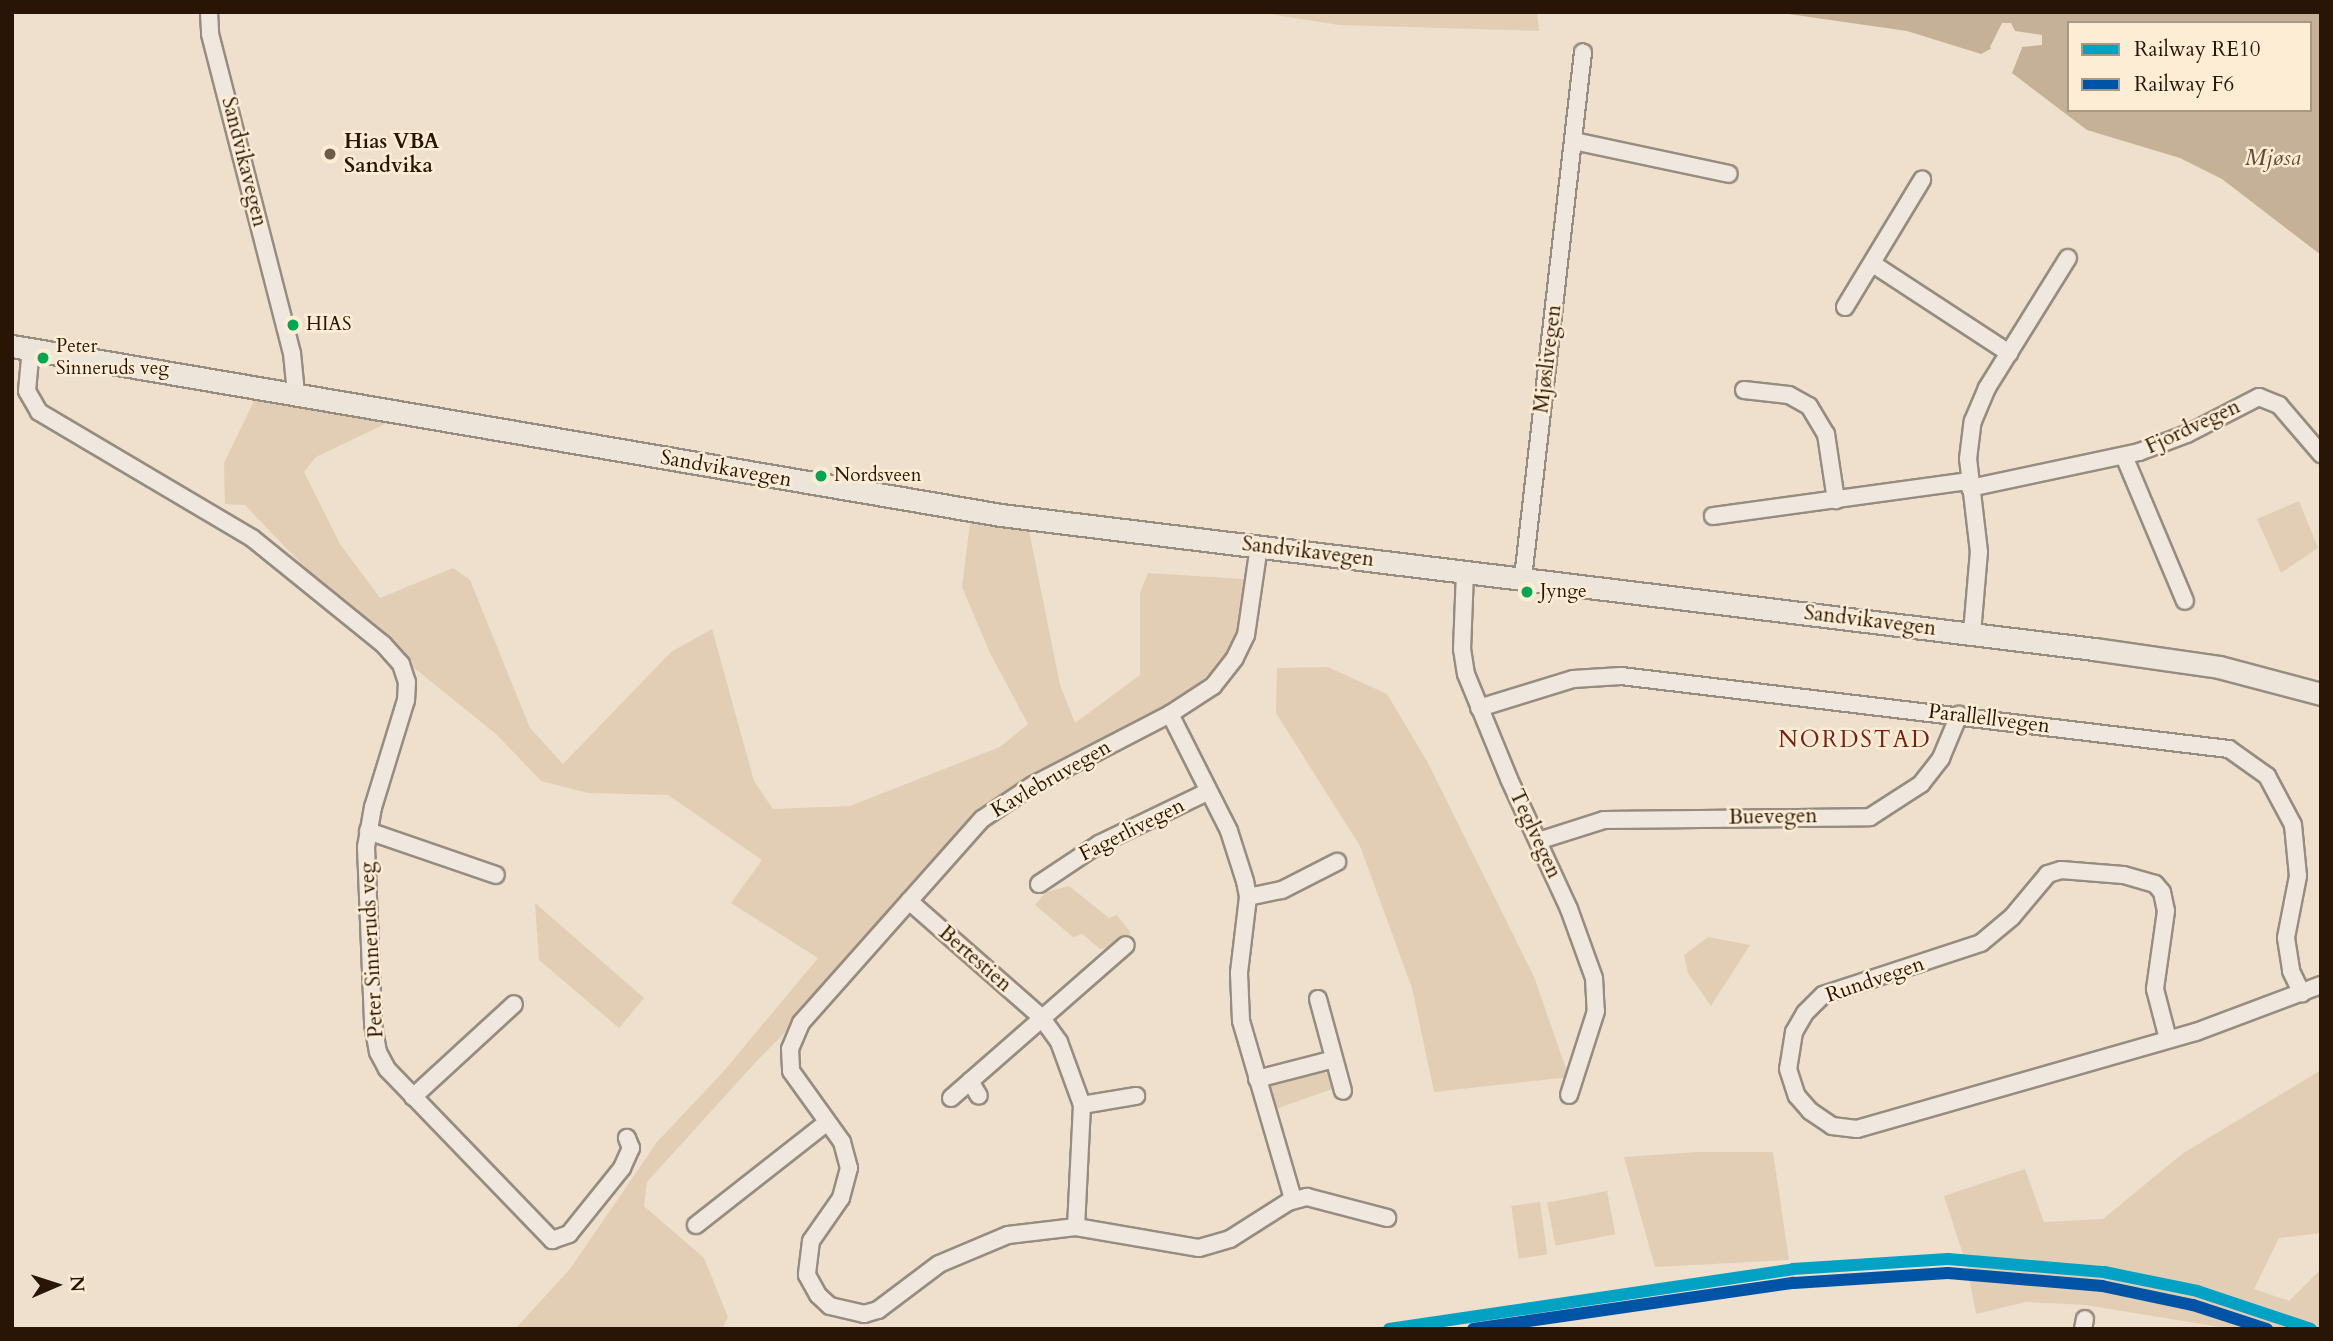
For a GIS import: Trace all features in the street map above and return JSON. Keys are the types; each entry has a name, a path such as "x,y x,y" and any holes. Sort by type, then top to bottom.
{"main road":[{"name":"Sandvikavegen","path":"22,347 1000,516 1259,545 1972,633 2219,667 2321,694"}],"street":[{"name":"Sandvikavegen","path":"209,12 210,34 292,353 296,394"},
{"name":"Mjøslivegen","path":"1523,578 1583,52"},
{"path":"1574,141 1729,174"},
{"path":"1845,307 1922,180"},
{"path":"1972,633 1979,552 1970,485 1973,421 2009,353 2068,258"},
{"path":"1873,264 2009,353"},
{"name":"Peter Sinneruds veg","path":"22,347 27,391 38,412 252,538 397,658 407,682 406,701 368,831 375,1037 381,1062 552,1240 569,1234 622,1168 630,1153 628,1138"},
{"path":"1744,390 1789,395 1809,406 1826,434 1836,500"},
{"name":"Fjordvegen","path":"1713,516 1970,485 2124,456 2187,434 2247,401 2264,397 2279,405 2321,454"},
{"name":"Fjordvegen","path":"2124,456 2185,601"},
{"name":"Kavlebruvegen","path":"1259,545 1250,622 1235,658 1213,686 1170,714 1008,800 965,836 806,1016 793,1039 790,1060 796,1082 848,1157 846,1185 811,1241 806,1264 818,1295 842,1311 878,1310 939,1264 976,1246 1008,1235 1076,1227 1177,1247 1211,1245 1230,1240 1293,1199"},
{"name":"Teglvegen","path":"1465,572 1462,649 1479,708 1578,931 1597,995 1570,1095"},
{"name":"Parallellvegen","path":"1479,708 1573,678 1621,676 2205,743 2251,761 2280,796 2293,825 2298,876 2286,938 2291,971 2302,994"},
{"name":"Fagerlivegen","path":"1170,714 1238,855 1248,897 1238,999 1257,1079 1293,1199"},
{"name":"Buevegen","path":"1538,841 1604,820 1870,817 1921,784 1946,749 1959,715"},
{"name":"Fagerlivegen","path":"1039,884 1060,875 1207,792"},
{"name":"Peter Sinneruds veg","path":"368,831 496,875"},
{"path":"1248,897 1282,890 1337,862"},
{"name":"Rundvegen","path":"2168,1039 2155,989 2166,911 2162,892 2155,884 2123,875 2061,870 2048,874 2012,917 1981,943 1823,995 1805,1013 1794,1032 1788,1069 1797,1096 1810,1111 1832,1126 1857,1129 2168,1039 2302,994 2321,985"},
{"name":"Bertestien","path":"909,901 1041,1017 1073,1070 1082,1105 1076,1227"},
{"path":"951,1098 1126,945"},
{"path":"1318,999 1331,1060 1343,1091"},
{"path":"413,1097 514,1004"},
{"path":"1257,1079 1331,1060"},
{"path":"970,1081 979,1096"},
{"path":"1082,1105 1136,1096"},
{"path":"696,1225 826,1123"},
{"path":"1293,1199 1314,1198 1387,1218"}],"shaded area":[{"path":"1258,12 1537,12 1539,31 1339,25"},
{"path":"257,395 372,409 387,423 316,457 304,472 340,544 380,598 453,568 470,580 530,728 563,764 671,652 712,629 754,781 773,809 850,806 1000,747 1028,724 990,653 962,587 971,515 1028,526 1060,685 1075,723 1140,675 1140,593 1148,573 1259,580 1245,646 1171,705 1102,745 974,840 753,1065 647,1182 644,1206 704,1258 728,1317 722,1329 515,1329 570,1269 657,1142 723,1072 818,958 731,903 762,860 668,795 588,793 541,781 496,734 356,621 245,505 225,504 224,463"},
{"path":"2299,501 2318,548 2281,573 2257,519"},
{"path":"1328,667 1387,694 1428,763 1534,977 1569,1077 1434,1092 1412,988 1360,846 1276,713 1277,668"},
{"path":"1069,886 1109,918 1117,915 1131,933 1113,947 1100,949 1082,934 1073,937 1035,905 1046,892"},
{"path":"535,903 644,998 619,1028 539,960"},
{"path":"1708,937 1750,945 1711,1006 1688,973 1684,955"},
{"path":"1316,1070 1329,1074 1335,1088 1273,1110 1268,1092 1271,1083"},
{"path":"2321,1070 2321,1233 2279,1238 2254,1289 2289,1301 2321,1269 2321,1329 2233,1329 2085,1305 2026,1302 1976,1314 1967,1267 1944,1196 2025,1169 2044,1222 2103,1219 2182,1154"},
{"path":"1699,1152 1773,1152 1789,1260 1655,1267 1624,1157"},
{"path":"1607,1191 1615,1234 1556,1246 1547,1203"},
{"path":"1540,1202 1547,1254 1519,1259 1511,1206"}],"water":[{"name":"Mjøsa","path":"1774,12 2321,12 2321,255 2222,179 2180,158 2087,130 2012,73 2022,48 2005,41 1981,54 1907,31"}],"pier":[{"path":"2002,23 2011,23 2015,31 2042,35 2042,45 2022,47 2015,56 2018,50 2005,45 1994,51 1990,47"}],"rail line":[{"name":"RE10","path":"1389,1329 1793,1269 1948,1259 2104,1272 2197,1291 2311,1329"},
{"name":"F6","path":"1473,1329 1794,1283 1948,1273 2102,1286 2193,1305 2267,1329"}],"place":[{"name":"Hias VBA Sandvika","path":"330,154"},
{"name":"HIAS","path":"293,325"},
{"name":"Peter Sinneruds veg","path":"43,358"},
{"name":"Nordsveen","path":"821,476"},
{"name":"Jynge","path":"1527,592"}],"district":[{"name":"NORDSTAD","path":"1855,740"}]}
